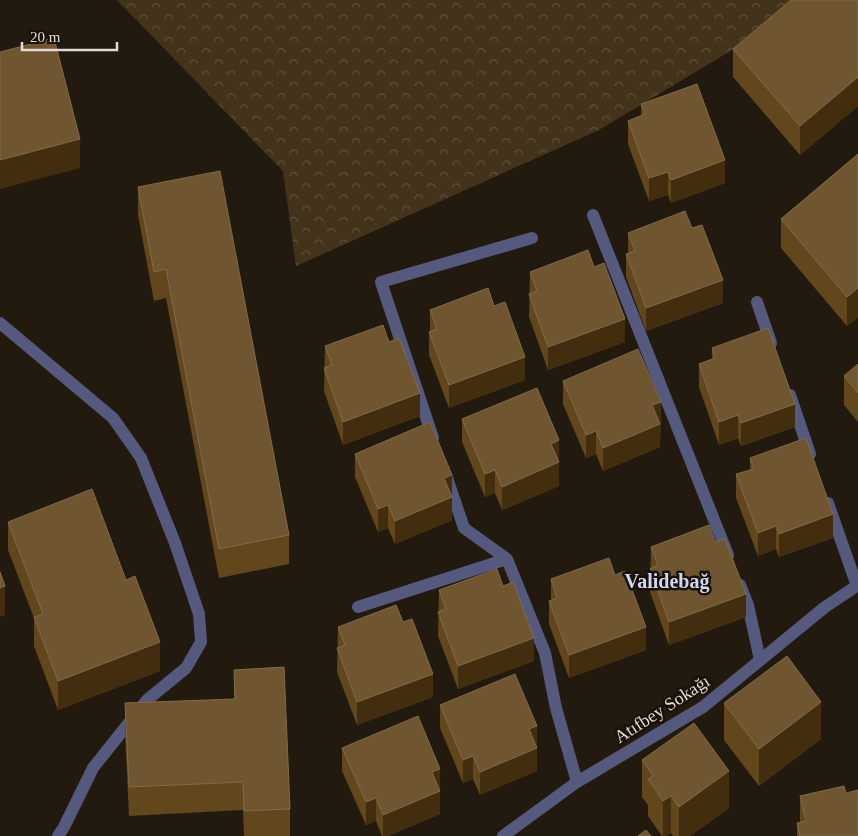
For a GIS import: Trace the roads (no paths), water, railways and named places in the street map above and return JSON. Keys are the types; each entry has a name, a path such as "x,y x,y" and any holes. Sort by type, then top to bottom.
{"street":[{"path":"593,215 748,605 760,660"},
{"path":"436,446 381,282 532,238"},
{"path":"757,302 776,357"},
{"path":"0,322 113,418 141,458 175,543 199,614 201,642 186,668 146,700 93,768 58,836"},
{"path":"786,385 815,467"},
{"path":"442,464 464,528 507,559 545,653 556,708 577,782"},
{"path":"825,494 858,585"},
{"path":"358,607 507,559"},
{"name":"Atıfbey Sokağı","path":"503,836 577,782 702,707 825,607 858,585"}],"district":[{"name":"Validebağ","path":"667,581"}]}
